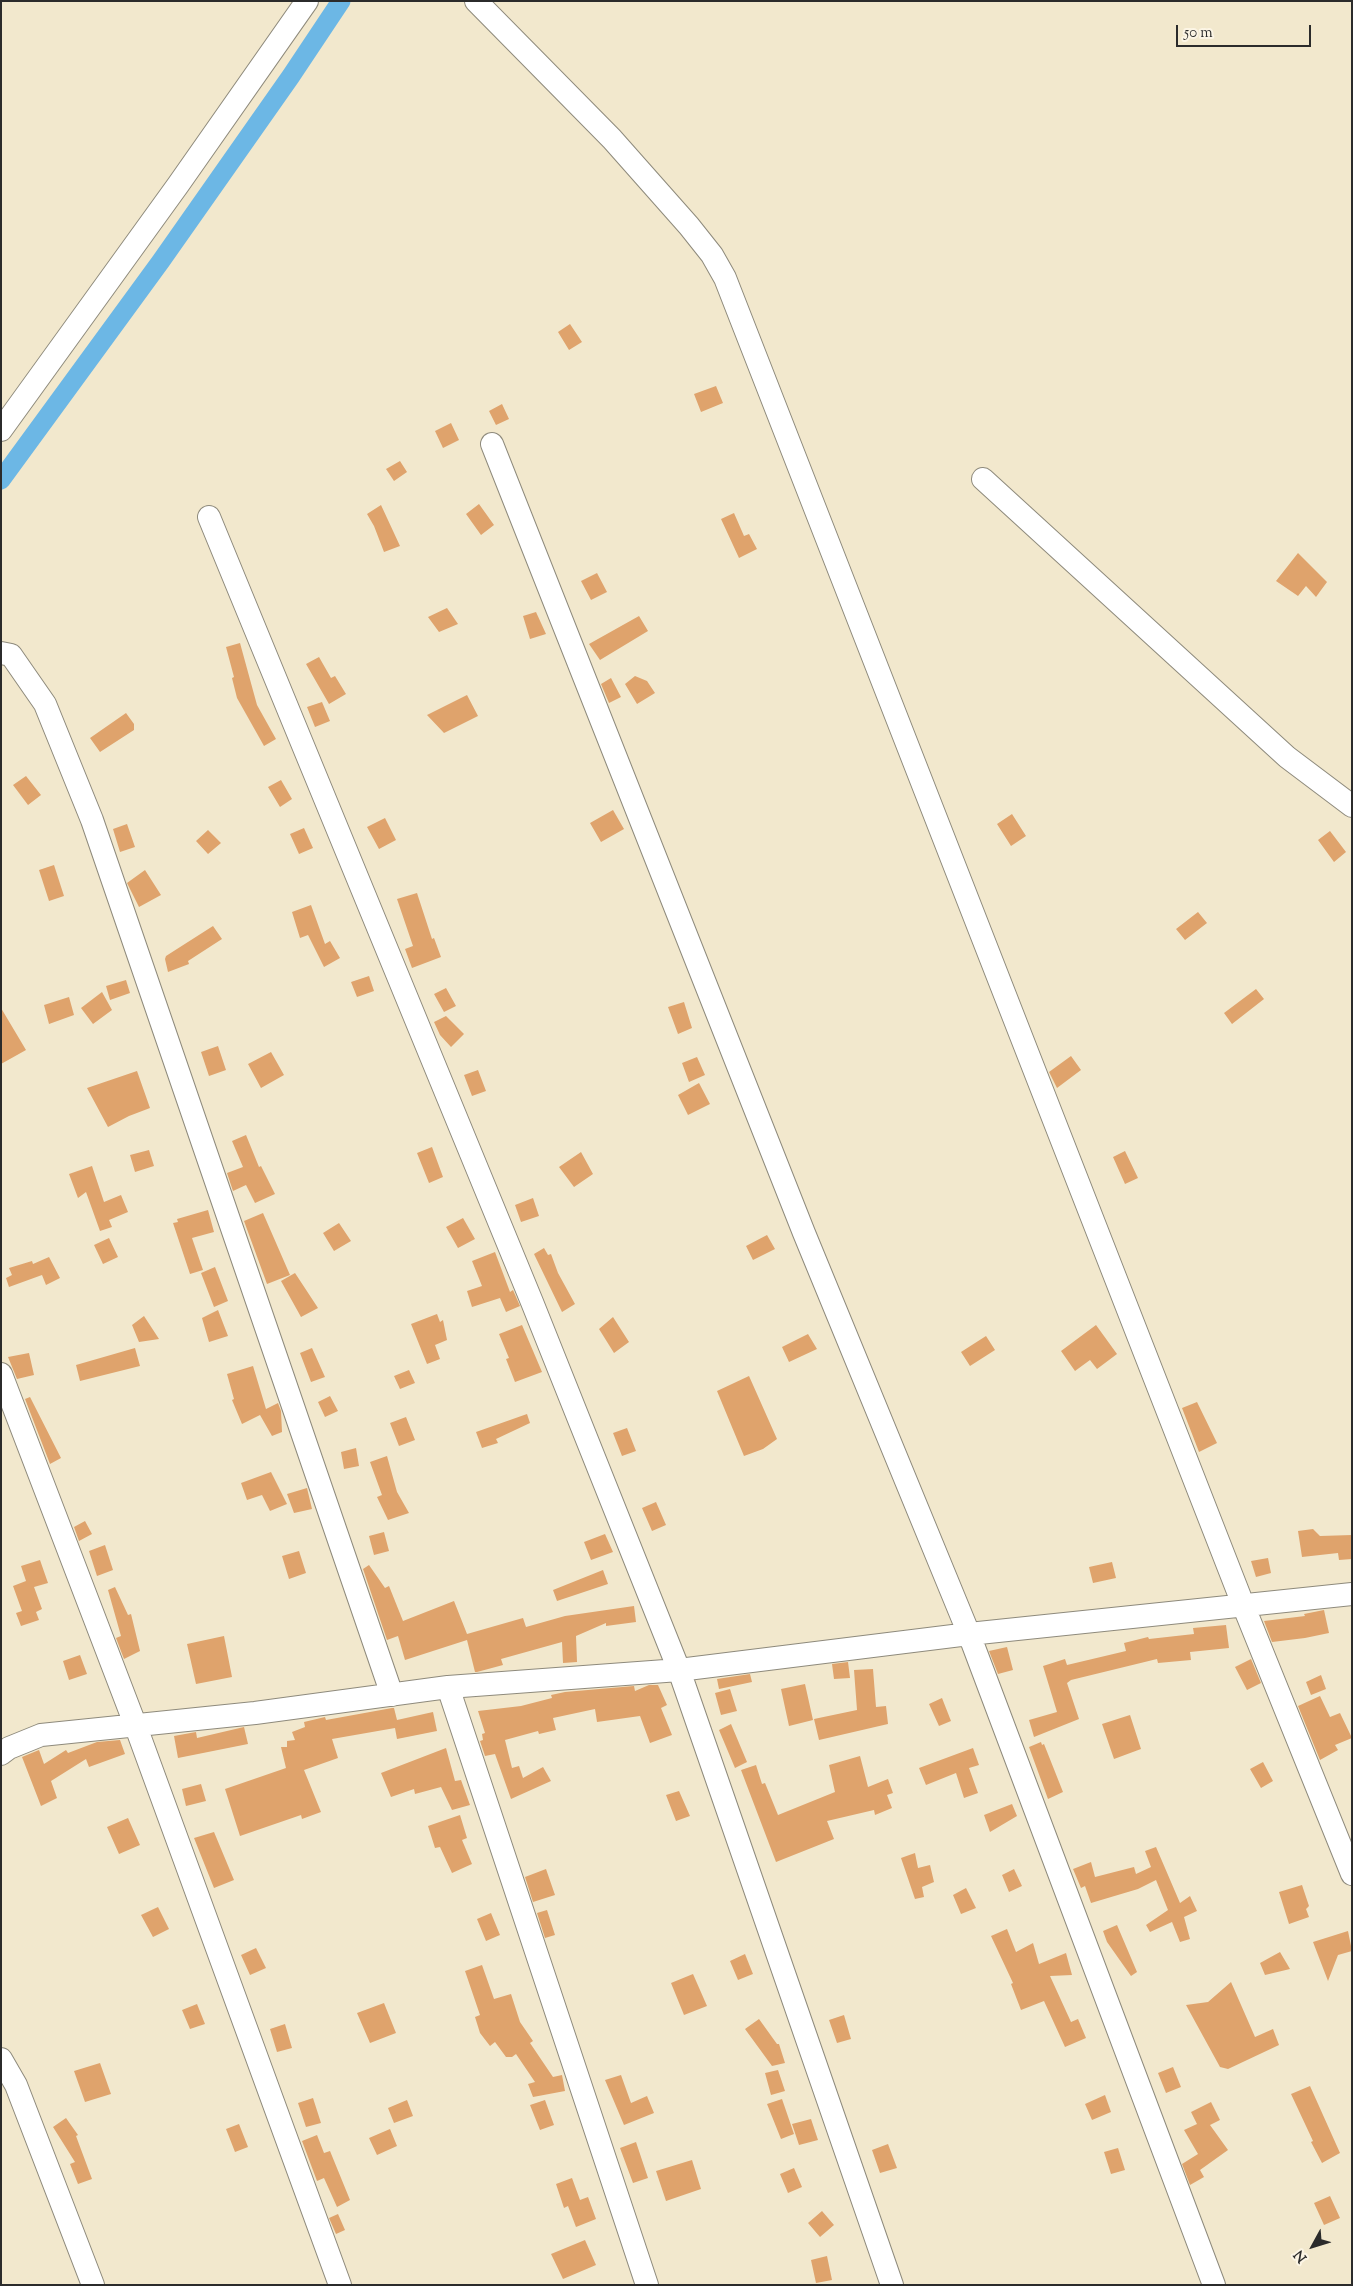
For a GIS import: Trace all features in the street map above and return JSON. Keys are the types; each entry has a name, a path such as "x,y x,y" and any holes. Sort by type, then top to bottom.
{"street":[{"path":"1,430 308,1"},
{"path":"476,1 612,139 712,254 725,278 1244,1607 1352,1874"},
{"path":"492,444 804,1233 969,1634 1214,2285"},
{"path":"983,479 1287,757 1352,806"},
{"path":"209,517 532,1302 680,1670 892,2285"},
{"path":"1,652 10,655 46,704 92,820 392,1695"},
{"path":"1,1374 136,1724 340,2285"},
{"path":"1,1754 9,1748 41,1735 255,1713 448,1687 680,1670 969,1634 1244,1607 1352,1594"},
{"path":"448,1687 647,2285"},
{"path":"1,2059 16,2085 93,2285"}],"building":[{"path":"570,324 582,342 569,350 558,332"},
{"path":"716,386 723,403 701,412 694,394"},
{"path":"502,404 509,419 496,425 489,411"},
{"path":"451,423 459,440 443,448 435,431"},
{"path":"400,461 407,472 394,481 386,469"},
{"path":"479,504 494,525 481,535 466,514"},
{"path":"381,505 400,546 384,552 367,514"},
{"path":"734,513 744,536 749,534 757,549 739,558 721,519"},
{"path":"1298,553 1327,582 1316,597 1306,586 1298,596 1276,581"},
{"path":"597,573 607,592 591,600 581,581"},
{"path":"447,608 458,624 439,632 428,617"},
{"path":"536,612 546,634 530,639 523,616"},
{"path":"639,616 648,631 600,660 589,644"},
{"path":"240,643 257,705 276,739 264,746 237,698 232,678 234,677 226,647"},
{"path":"319,657 331,678 335,676 346,694 329,704 306,664"},
{"path":"635,676 647,681 655,693 637,704 625,684"},
{"path":"611,678 621,697 609,703 601,684"},
{"path":"467,695 478,716 444,733 427,715"},
{"path":"322,702 330,721 315,727 307,707"},
{"path":"126,713 134,724 134,730 100,752 90,738"},
{"path":"26,776 41,795 28,805 13,785"},
{"path":"281,780 292,799 280,807 268,787"},
{"path":"613,810 624,829 601,842 590,823"},
{"path":"1012,814 1026,836 1011,846 997,824"},
{"path":"385,818 396,840 379,849 367,827"},
{"path":"127,824 135,847 120,852 113,829"},
{"path":"304,828 313,848 299,854 290,834"},
{"path":"208,830 221,843 208,854 196,841"},
{"path":"1330,831 1346,852 1334,862 1318,840"},
{"path":"54,865 64,896 49,901 39,870"},
{"path":"145,870 161,895 139,907 127,883"},
{"path":"417,893 432,939 434,938 441,957 412,968 405,949 413,946 397,899"},
{"path":"311,905 325,944 330,941 340,958 324,967 308,935 300,938 292,912"},
{"path":"1198,912 1207,923 1185,940 1176,929"},
{"path":"213,926 222,939 188,961 189,964 168,972 166,956"},
{"path":"369,976 374,991 357,997 351,982"},
{"path":"126,980 130,993 110,1000 106,986"},
{"path":"446,988 456,1006 444,1012 434,994"},
{"path":"1256,989 1264,999 1232,1024 1224,1013"},
{"path":"102,992 112,1010 93,1024 81,1008"},
{"path":"69,997 74,1015 49,1024 44,1005"},
{"path":"684,1002 692,1028 678,1034 668,1007"},
{"path":"1,1008 26,1050 1,1064"},
{"path":"446,1016 464,1034 451,1047 440,1035 434,1022"},
{"path":"218,1046 226,1070 209,1076 201,1052"},
{"path":"271,1052 284,1075 261,1088 248,1064"},
{"path":"1071,1056 1081,1070 1057,1088 1049,1072"},
{"path":"697,1057 705,1075 689,1082 682,1063"},
{"path":"478,1070 486,1091 472,1096 464,1075"},
{"path":"137,1071 150,1108 108,1127 87,1088"},
{"path":"699,1083 710,1104 688,1115 678,1095"},
{"path":"246,1135 259,1167 261,1166 275,1194 255,1203 246,1185 233,1191 227,1173 243,1167 232,1141"},
{"path":"432,1147 443,1177 429,1183 417,1153"},
{"path":"149,1150 154,1166 135,1172 130,1155"},
{"path":"1125,1151 1138,1178 1125,1184 1113,1157"},
{"path":"581,1152 593,1174 574,1187 559,1167"},
{"path":"92,1166 104,1202 121,1195 128,1212 109,1220 112,1227 100,1231 86,1192 78,1198 69,1174"},
{"path":"533,1198 539,1216 521,1222 515,1205"},
{"path":"208,1210 214,1232 192,1238 203,1270 190,1274 173,1223 178,1222 177,1219"},
{"path":"263,1213 290,1275 267,1284 244,1221"},
{"path":"463,1218 475,1239 458,1248 446,1227"},
{"path":"339,1223 351,1241 334,1251 323,1233"},
{"path":"767,1235 775,1249 753,1260 746,1246"},
{"path":"109,1238 118,1257 103,1264 94,1245"},
{"path":"544,1248 548,1255 551,1254 558,1273 575,1304 562,1312 534,1254"},
{"path":"495,1252 510,1292 513,1290 520,1306 506,1312 500,1298 472,1307 467,1291 482,1286 472,1261"},
{"path":"49,1257 60,1278 46,1285 42,1275 9,1287 6,1278 12,1275 9,1268 32,1261 33,1264"},
{"path":"215,1267 228,1301 214,1307 201,1273"},
{"path":"295,1273 318,1308 301,1317 281,1281"},
{"path":"218,1310 228,1336 209,1342 202,1318"},
{"path":"437,1314 440,1322 443,1320 447,1340 435,1345 440,1359 427,1364 411,1324"},
{"path":"144,1316 159,1339 139,1342 132,1325"},
{"path":"613,1317 629,1342 614,1353 599,1329"},
{"path":"522,1325 542,1372 515,1382 506,1359 509,1358 499,1334"},
{"path":"1096,1325 1117,1354 1097,1369 1090,1360 1075,1371 1061,1351"},
{"path":"808,1334 817,1349 789,1362 782,1347"},
{"path":"986,1336 995,1350 970,1366 961,1352"},
{"path":"135,1348 140,1366 80,1381 76,1365"},
{"path":"312,1348 325,1377 311,1382 300,1353"},
{"path":"29,1353 34,1375 17,1379 8,1357"},
{"path":"253,1366 266,1409 278,1403 281,1411 282,1432 272,1436 260,1415 242,1424 232,1400 234,1399 227,1374"},
{"path":"409,1370 415,1383 400,1389 394,1376"},
{"path":"749,1376 777,1439 763,1449 744,1456 717,1391"},
{"path":"330,1396 338,1411 325,1417 318,1402"},
{"path":"30,1397 61,1458 50,1464 25,1399"},
{"path":"1197,1402 1217,1443 1199,1452 1182,1408"},
{"path":"527,1414 530,1423 496,1439 498,1443 482,1448 476,1432"},
{"path":"406,1417 415,1440 399,1446 390,1423"},
{"path":"627,1428 636,1451 622,1456 613,1433"},
{"path":"356,1448 359,1466 344,1469 341,1452"},
{"path":"387,1456 397,1492 409,1513 388,1520 377,1497 382,1495 370,1462"},
{"path":"271,1472 287,1504 270,1511 262,1495 247,1500 241,1483"},
{"path":"307,1488 312,1509 294,1513 287,1494"},
{"path":"656,1502 666,1525 652,1531 642,1508"},
{"path":"85,1521 92,1534 79,1541 74,1527"},
{"path":"1313,1529 1320,1536 1352,1535 1352,1559 1339,1560 1338,1553 1302,1557 1298,1531"},
{"path":"384,1532 389,1551 374,1555 369,1536"},
{"path":"605,1534 613,1552 591,1560 584,1542"},
{"path":"105,1545 113,1570 97,1576 89,1551"},
{"path":"299,1551 306,1573 289,1579 282,1556"},
{"path":"1268,1558 1271,1573 1256,1577 1251,1561"},
{"path":"40,1560 48,1583 34,1587 42,1609 36,1612 39,1620 21,1626 16,1613 22,1611 13,1586 26,1581 21,1566"},
{"path":"1112,1562 1116,1578 1093,1583 1089,1567"},
{"path":"369,1565 385,1588 389,1586 403,1621 454,1601 467,1634 523,1618 526,1627 565,1616 634,1606 636,1622 606,1626 606,1623 576,1636 577,1662 563,1663 562,1642 501,1659 503,1665 475,1672 467,1640 405,1660 398,1636 387,1640 363,1569"},
{"path":"603,1570 608,1584 557,1601 553,1590"},
{"path":"115,1587 128,1615 131,1614 140,1651 124,1659 116,1638 121,1636 108,1590"},
{"path":"1324,1610 1329,1633 1272,1642 1264,1621 1305,1616 1304,1614"},
{"path":"1226,1625 1229,1648 1190,1652 1191,1660 1158,1663 1157,1659 1071,1680 1067,1683 1079,1719 1034,1737 1029,1720 1057,1712 1043,1666 1065,1659 1067,1665 1126,1651 1124,1643 1148,1637 1149,1639 1194,1634 1193,1628"},
{"path":"224,1636 232,1677 196,1684 187,1644"},
{"path":"1007,1647 1013,1670 998,1674 989,1651"},
{"path":"80,1655 87,1674 69,1680 63,1661"},
{"path":"1251,1659 1261,1683 1247,1690 1235,1667"},
{"path":"848,1662 850,1678 834,1679 832,1664"},
{"path":"873,1669 876,1707 886,1706 888,1724 819,1740 814,1719 857,1710 854,1670"},
{"path":"750,1674 752,1682 719,1689 717,1679"},
{"path":"1321,1675 1326,1689 1311,1695 1306,1682"},
{"path":"805,1684 813,1720 789,1726 781,1689"},
{"path":"649,1685 658,1685 667,1705 661,1708 672,1735 650,1743 640,1716 597,1722 595,1709 553,1718 556,1730 539,1734 538,1731 505,1740 512,1768 519,1766 523,1778 543,1767 551,1781 511,1799 495,1754 485,1756 480,1741 483,1740 482,1734 485,1733 478,1711 521,1706 552,1698 551,1695 565,1692 634,1686 635,1691"},
{"path":"730,1689 737,1711 721,1715 715,1693"},
{"path":"1320,1696 1330,1717 1340,1713 1352,1738 1335,1745 1338,1750 1320,1760 1298,1706"},
{"path":"942,1698 951,1721 939,1726 929,1704"},
{"path":"394,1708 397,1720 433,1712 437,1731 397,1739 395,1728 332,1739 338,1758 304,1770 321,1812 302,1819 301,1815 240,1836 225,1789 286,1768 281,1747 287,1747 287,1741 295,1740 292,1732 305,1727 304,1722 325,1717 326,1720"},
{"path":"1130,1715 1141,1749 1114,1759 1102,1724"},
{"path":"731,1724 747,1762 735,1768 719,1730"},
{"path":"244,1727 248,1744 178,1758 174,1736 196,1732 197,1738"},
{"path":"120,1740 125,1754 89,1767 86,1759 51,1781 57,1798 41,1806 22,1757 39,1750 44,1764 66,1750 68,1753 97,1742"},
{"path":"1041,1742 1042,1745 1044,1744 1063,1792 1048,1799 1029,1747"},
{"path":"446,1748 455,1781 461,1780 470,1805 452,1810 441,1787 415,1794 414,1789 391,1797 381,1773"},
{"path":"973,1748 979,1765 969,1768 978,1793 964,1798 956,1773 926,1785 919,1768"},
{"path":"860,1756 868,1787 888,1779 893,1793 887,1795 892,1808 875,1815 874,1810 827,1821 834,1839 776,1862 741,1770 756,1765 762,1784 765,1783 778,1815 835,1792 829,1765"},
{"path":"1263,1762 1273,1781 1261,1788 1250,1769"},
{"path":"201,1784 206,1801 186,1806 182,1789"},
{"path":"679,1791 690,1816 676,1821 666,1795"},
{"path":"1012,1804 1017,1816 990,1832 984,1815"},
{"path":"460,1815 467,1838 462,1840 472,1864 452,1873 440,1847 435,1848 428,1826"},
{"path":"128,1818 140,1845 119,1854 107,1827"},
{"path":"214,1832 234,1880 214,1888 194,1838"},
{"path":"1156,1847 1180,1903 1190,1896 1197,1911 1184,1917 1190,1939 1180,1942 1172,1922 1150,1932 1146,1925 1168,1910 1156,1880 1138,1889 1091,1903 1085,1886 1081,1888 1073,1869 1091,1862 1095,1877 1134,1867 1136,1874 1151,1867 1145,1851"},
{"path":"915,1853 918,1868 930,1865 934,1882 922,1887 924,1897 915,1899 901,1858"},
{"path":"546,1869 555,1895 533,1902 525,1877"},
{"path":"1014,1869 1022,1886 1009,1892 1002,1875"},
{"path":"1302,1885 1309,1906 1306,1909 1309,1917 1289,1924 1279,1892"},
{"path":"966,1888 976,1908 961,1914 953,1895"},
{"path":"158,1907 169,1929 153,1937 141,1915"},
{"path":"547,1910 555,1935 545,1938 537,1913"},
{"path":"491,1913 500,1935 486,1941 477,1919"},
{"path":"1117,1925 1137,1972 1131,1976 1107,1942 1103,1931"},
{"path":"1007,1929 1016,1952 1033,1943 1039,1964 1066,1953 1072,1975 1050,1976 1071,2022 1078,2019 1086,2038 1065,2047 1044,2001 1021,2010 1011,1984 1013,1983 991,1936"},
{"path":"1348,1931 1352,1951 1338,1955 1328,1981 1313,1942"},
{"path":"256,1948 266,1968 250,1975 241,1955"},
{"path":"1280,1952 1290,1969 1265,1975 1260,1963"},
{"path":"745,1954 753,1974 738,1980 730,1961"},
{"path":"482,1965 494,1999 511,1994 520,2022 533,2041 530,2043 553,2077 562,2075 565,2091 533,2097 528,2084 535,2082 516,2054 512,2057 506,2057 495,2042 490,2046 480,2033 475,2017 480,2015 465,1971"},
{"path":"693,1974 707,2006 684,2015 671,1983"},
{"path":"1231,1982 1255,2037 1273,2029 1279,2045 1228,2069 1220,2067 1186,2005 1208,2002"},
{"path":"384,2003 396,2033 370,2043 357,2013"},
{"path":"197,2004 205,2024 190,2029 182,2010"},
{"path":"844,2015 851,2039 837,2043 829,2020"},
{"path":"759,2019 777,2044 779,2044 785,2063 772,2066 745,2029"},
{"path":"285,2024 292,2048 277,2052 270,2029"},
{"path":"100,2063 111,2094 85,2102 74,2071"},
{"path":"1173,2067 1181,2087 1166,2093 1158,2073"},
{"path":"778,2070 785,2091 771,2095 765,2073"},
{"path":"621,2075 631,2103 647,2096 654,2113 624,2125 605,2080"},
{"path":"1310,2086 1340,2153 1322,2163 1291,2094"},
{"path":"1105,2095 1111,2112 1092,2120 1085,2104"},
{"path":"313,2098 321,2123 306,2127 298,2103"},
{"path":"782,2099 794,2134 781,2139 767,2104"},
{"path":"407,2100 413,2116 394,2123 388,2108"},
{"path":"545,2100 554,2125 540,2130 530,2105"},
{"path":"1211,2102 1220,2120 1210,2125 1228,2150 1200,2170 1204,2177 1190,2185 1182,2164 1198,2154 1184,2130 1197,2124 1191,2112"},
{"path":"66,2118 78,2135 76,2136 92,2179 78,2184 70,2164 75,2162 53,2127"},
{"path":"811,2119 818,2140 799,2145 792,2124"},
{"path":"239,2124 248,2147 235,2152 226,2129"},
{"path":"390,2129 397,2146 377,2155 369,2138"},
{"path":"317,2135 324,2153 330,2151 350,2200 337,2207 324,2178 317,2181 302,2141"},
{"path":"636,2142 648,2178 633,2183 620,2148"},
{"path":"888,2144 897,2168 880,2173 872,2150"},
{"path":"1118,2148 1125,2170 1111,2174 1104,2152"},
{"path":"692,2160 701,2189 666,2201 656,2171"},
{"path":"794,2168 802,2187 788,2193 780,2174"},
{"path":"572,2178 580,2200 588,2197 596,2219 576,2227 568,2206 564,2208 556,2184"},
{"path":"1330,2196 1340,2218 1324,2225 1314,2203"},
{"path":"822,2211 834,2225 820,2237 808,2223"},
{"path":"338,2214 345,2230 336,2234 329,2218"},
{"path":"585,2240 596,2265 563,2279 551,2254"},
{"path":"827,2256 832,2280 816,2283 811,2260"}],"waterway":[{"path":"1,480 161,261 291,76 341,1"}]}
